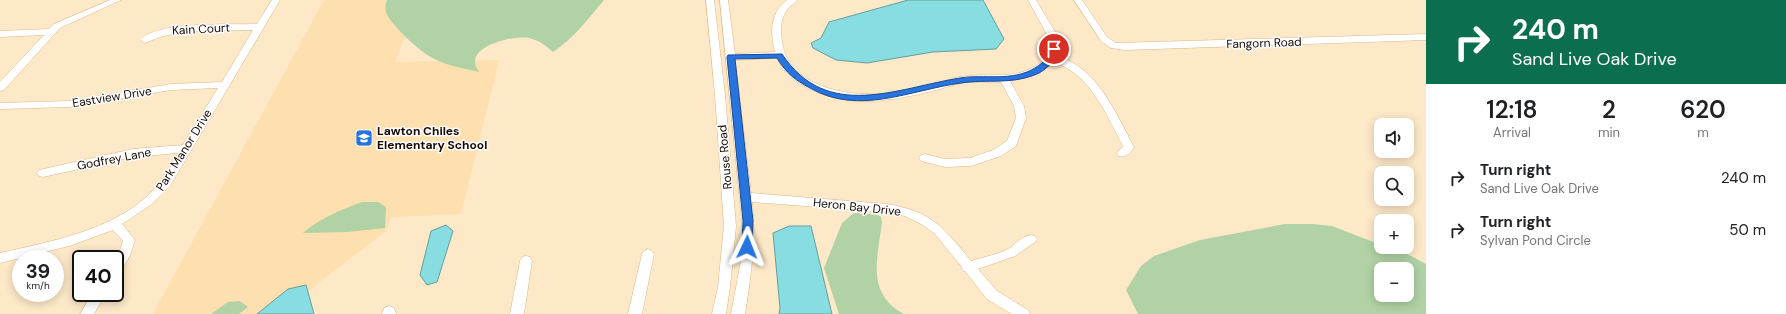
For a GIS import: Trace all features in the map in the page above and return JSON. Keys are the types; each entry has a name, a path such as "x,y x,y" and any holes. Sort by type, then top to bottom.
{"street":[{"name":"Park Manor Drive","path":"0,258 89,235 115,224 136,211 155,196 166,183 185,149 276,0"},
{"name":"Rouse Road","path":"710,0 721,103 730,226 724,287 719,314"},
{"name":"Rouse Road","path":"724,0 748,221 747,260 738,314"},
{"path":"787,2 778,16 775,29 779,55 788,70 823,92 846,98 868,98 901,94 961,80 1004,79 1023,76 1037,70 1053,58 1054,40 1032,0"},
{"name":"Fangorn Road","path":"1078,0 1104,40 1114,46 1125,47 1426,37"},
{"path":"0,88 50,32 68,20 113,1"},
{"name":"Kain Court","path":"145,40 165,31 180,29 260,27"},
{"path":"0,34 50,32"},
{"path":"731,57 779,55"},
{"path":"1053,58 1070,64 1082,73 1098,92 1129,147 1122,153"},
{"path":"925,158 945,163 971,162 997,153 1012,143 1021,118 1018,106 1004,79"},
{"name":"Eastview Drive","path":"0,106 70,104 171,87 225,85"},
{"name":"Godfrey Lane","path":"43,173 133,153 185,149"},
{"name":"Heron Bay Drive","path":"746,198 886,208 905,211 929,222 992,295 1023,314"},
{"path":"115,224 129,240 124,254"},
{"path":"967,267 1011,253 1031,239"},
{"path":"634,314 648,254"},
{"path":"518,314 526,261"},
{"path":"87,314 94,302"}],"shaded area":[{"name":"Lawton Chiles Elementary School","path":"324,0 419,0 395,62 499,60 461,214 391,217 386,231 278,314 153,314"}],"green space":[{"path":"387,0 604,0 574,34 561,47 553,52 536,40 529,38 523,37 496,42 488,46 476,56 475,63 479,72 440,62 418,48 401,32 387,15"},
{"path":"362,202 378,202 386,207 385,228 348,232 303,233 339,211"},
{"path":"854,213 878,215 881,217 882,222 877,261 879,285 884,296 892,305 904,314 839,314 824,268 842,223"},
{"path":"1285,224 1332,226 1374,242 1374,254 1406,254 1426,264 1426,314 1138,314 1126,290 1141,266 1154,256 1200,240"},
{"path":"240,301 248,307 239,314 211,314 228,302"}],"water":[{"path":"908,0 983,0 1004,39 996,49 933,52 867,63 836,60 813,48 811,43 821,38 829,22"},
{"path":"446,225 453,231 437,282 427,285 420,275 431,231"},
{"path":"789,226 811,226 832,314 779,314 780,308 773,233"},
{"path":"306,285 314,314 257,314 288,289"}],"place":[{"name":"Lawton Chiles Elementary School","path":"364,138"}],"route":[{"path":"747,247 748,221 731,57 779,55 788,70 823,92 846,98 868,98 901,94 961,80 1004,79 1023,76 1037,70 1053,58 1054,49"}]}
